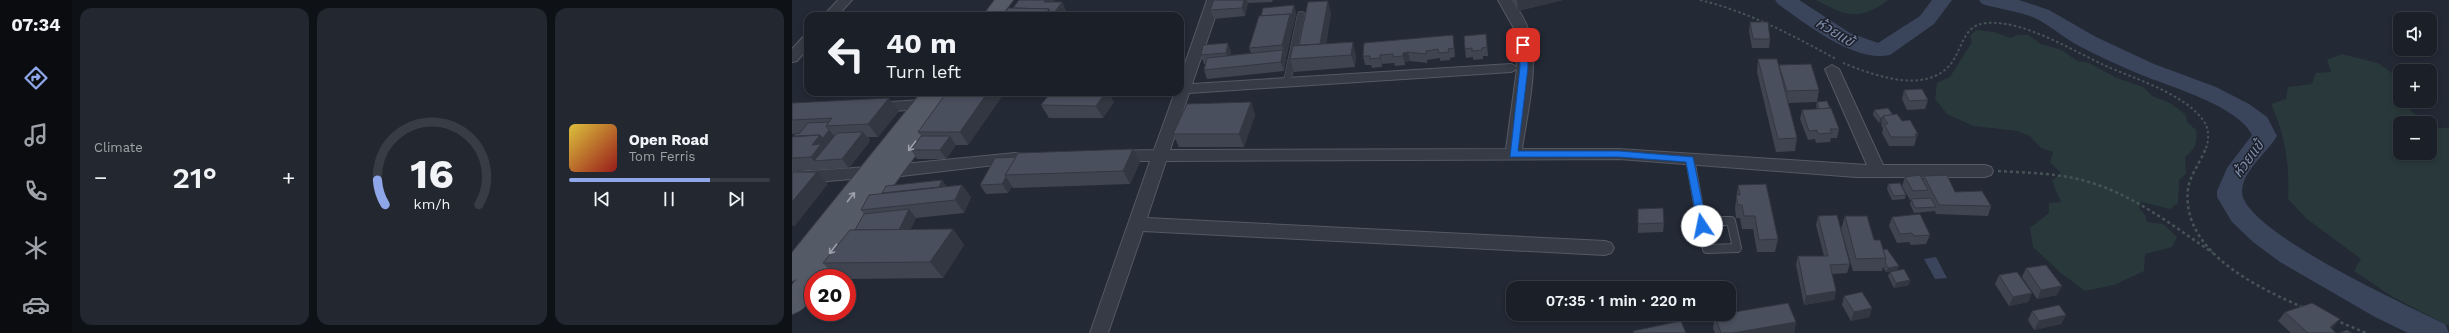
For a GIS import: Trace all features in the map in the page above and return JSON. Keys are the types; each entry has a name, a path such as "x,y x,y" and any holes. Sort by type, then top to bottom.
{"main road":[{"path":"995,12 1004,0"},
{"path":"1010,12 1019,0"},
{"path":"794,291 893,171 949,96"},
{"path":"794,291 869,173 928,99"}],"street":[{"path":"834,12 845,0"},
{"path":"1214,0 1186,66 1185,89 1511,68"},
{"path":"1504,0 1512,11 1523,34 1524,67 1513,155"},
{"path":"792,58 804,44"},
{"path":"1832,69 1877,171"},
{"path":"1100,333 1182,96"},
{"path":"861,108 928,99"},
{"path":"1098,156 1619,154 1877,171 1985,170"},
{"path":"893,171 1028,158"},
{"path":"792,178 869,173"},
{"path":"1137,224 1605,248"}],"lane":[{"path":"1287,82 1301,15"},
{"path":"1690,159 1700,214 1707,249 1737,248 1731,221 1713,221 1700,214"}],"path":[{"path":"1700,0 1730,7 1777,27 1840,61 1882,77 1906,79 1934,77 1950,65 1960,41 1978,26 1987,23 2017,29 2046,40 2170,95 2185,104 2207,125 2208,139 2188,188 2188,198 2194,227 2200,238 2217,255"},
{"path":"1985,170 2053,175 2099,185 2153,214 2217,255 2271,293 2309,310"},
{"path":"2330,319 2366,333"}],"shaded area":[{"path":"1816,0 1888,0 1882,5 1864,13 1850,14 1837,10"},
{"path":"1976,30 1994,32 2011,38 2017,35 2028,35 2041,44 2062,50 2077,61 2089,63 2117,78 2143,87 2152,96 2170,103 2185,114 2187,122 2196,130 2197,139 2191,151 2185,157 2186,174 2179,180 2178,203 2170,209 2141,202 2139,208 2145,215 2147,222 2163,224 2177,237 2172,247 2145,254 2144,271 2114,285 2085,291 2061,273 2033,247 2030,228 2049,213 2049,203 2061,202 2052,181 2061,173 2050,162 2053,152 2041,148 2030,136 2017,131 1973,126 1947,114 1935,99 1937,83 1950,77 1972,42 1970,36"},
{"path":"2342,54 2378,63 2393,74 2393,108 2412,108 2410,110 2417,116 2393,116 2393,160 2437,160 2437,128 2449,128 2449,326 2393,297 2354,271 2361,259 2307,219 2288,199 2286,150 2280,127 2271,104 2286,99 2288,87 2312,84 2316,73 2331,72 2327,60"}],"water":[{"path":"1936,257 1947,278 1935,279 1924,259"}],"building":[{"path":"1019,0 1046,0 1044,2 1062,2 1055,12 1050,12 1049,9 1013,8"},
{"path":"1214,0 1244,0 1242,8 1210,10"},
{"path":"1328,1 1320,44 1299,45 1308,2"},
{"path":"1294,5 1291,17 1290,14 1261,16 1263,8"},
{"path":"1008,8 1049,9 1047,12 1006,12"},
{"path":"1290,14 1282,45 1249,48 1259,16"},
{"path":"1750,22 1768,22 1770,39 1753,39"},
{"path":"1486,34 1487,47 1482,48 1482,50 1472,51 1472,48 1465,49 1464,36"},
{"path":"1453,35 1454,48 1448,49 1449,52 1439,53 1438,49 1426,51 1426,54 1408,52 1403,53 1403,56 1393,57 1393,54 1380,55 1380,58 1370,59 1370,56 1363,56 1364,43"},
{"path":"1353,42 1351,55 1290,59 1293,46"},
{"path":"1228,43 1226,53 1201,55 1203,45"},
{"path":"1283,50 1281,62 1204,70 1207,58"},
{"path":"1758,59 1777,59 1797,138 1778,139"},
{"path":"1811,64 1819,90 1787,91 1779,65"},
{"path":"1922,89 1928,100 1909,101 1904,90"},
{"path":"944,96 985,96 960,132 918,132"},
{"path":"1048,96 1103,96 1096,106 1041,105"},
{"path":"889,98 868,124 826,126 832,118 792,120 792,103"},
{"path":"1827,101 1830,108 1819,109 1817,102"},
{"path":"1251,102 1239,134 1173,134 1187,104"},
{"path":"1831,108 1839,129 1830,129 1832,133 1818,134 1817,130 1809,131 1802,110"},
{"path":"1888,108 1893,115 1883,116 1883,118 1880,118 1874,110"},
{"path":"1897,114 1902,121 1910,120 1918,134 1915,134 1916,137 1891,137 1884,124 1888,124 1883,116"},
{"path":"829,122 826,126 829,130 823,138 820,135 793,136 800,133 808,123"},
{"path":"863,132 842,159 814,161 837,133"},
{"path":"820,135 812,145 821,144 811,157 792,158 792,137"},
{"path":"921,136 950,136 940,150 911,150"},
{"path":"1133,149 1123,171 1005,175 1018,153"},
{"path":"1016,157 1005,175 1006,177 1002,184 980,185 995,158"},
{"path":"792,172 817,172 792,202"},
{"path":"1920,175 1928,190 1913,191 1905,177"},
{"path":"1947,175 1955,192 1982,191 1991,206 1939,205 1924,176"},
{"path":"942,180 939,187 882,193 886,186"},
{"path":"1900,183 1906,195 1894,196 1888,184"},
{"path":"1766,184 1778,239 1759,240 1755,216 1744,216 1742,205 1738,205 1736,195 1740,195 1738,185"},
{"path":"962,185 955,200 861,210 869,195"},
{"path":"1931,198 1936,207 1915,208 1911,199"},
{"path":"1663,208 1664,223 1638,224 1638,209"},
{"path":"909,209 899,230 855,230 864,214"},
{"path":"1920,214 1930,235 1914,236 1912,233 1900,234 1892,217"},
{"path":"1837,215 1850,264 1830,265 1836,291 1806,296 1798,256 1828,256 1818,216"},
{"path":"1845,216 1867,216 1874,240 1880,240 1886,258 1856,259"},
{"path":"953,229 930,262 823,263 850,230"},
{"path":"1887,249 1899,266 1888,268 1885,262 1886,258 1883,250"},
{"path":"2046,265 2062,286 2041,290 2026,268"},
{"path":"1904,269 1910,280 1896,283 1890,272"},
{"path":"2017,272 2032,293 2013,297 1999,275"},
{"path":"1862,292 1872,308 1854,312 1844,296"},
{"path":"1788,303 1796,322 1733,333 1721,333 1717,321 1736,321 1736,312"},
{"path":"2312,303 2340,319 2330,327 2336,333 2308,333 2285,312"},
{"path":"2059,305 2066,315 2039,321 2032,311"},
{"path":"1681,321 1686,333 1634,333 1633,331"},
{"path":"2347,330 2352,333 2339,333"}],"waterway":[{"name":"ห้วยแข้","path":"1785,0 1831,31 1855,43 1882,50 1927,20 1942,0"},
{"name":"ห้วยแข้","path":"1989,0 2005,2 2042,14 2088,42 2146,69 2208,92 2241,109 2259,123 2265,136 2254,148 2236,174 2229,191 2230,197 2241,216 2262,235 2290,255 2321,274 2435,333"}],"route":[{"path":"1523,45 1524,67 1513,155 1619,154 1690,159 1702,226"}]}
